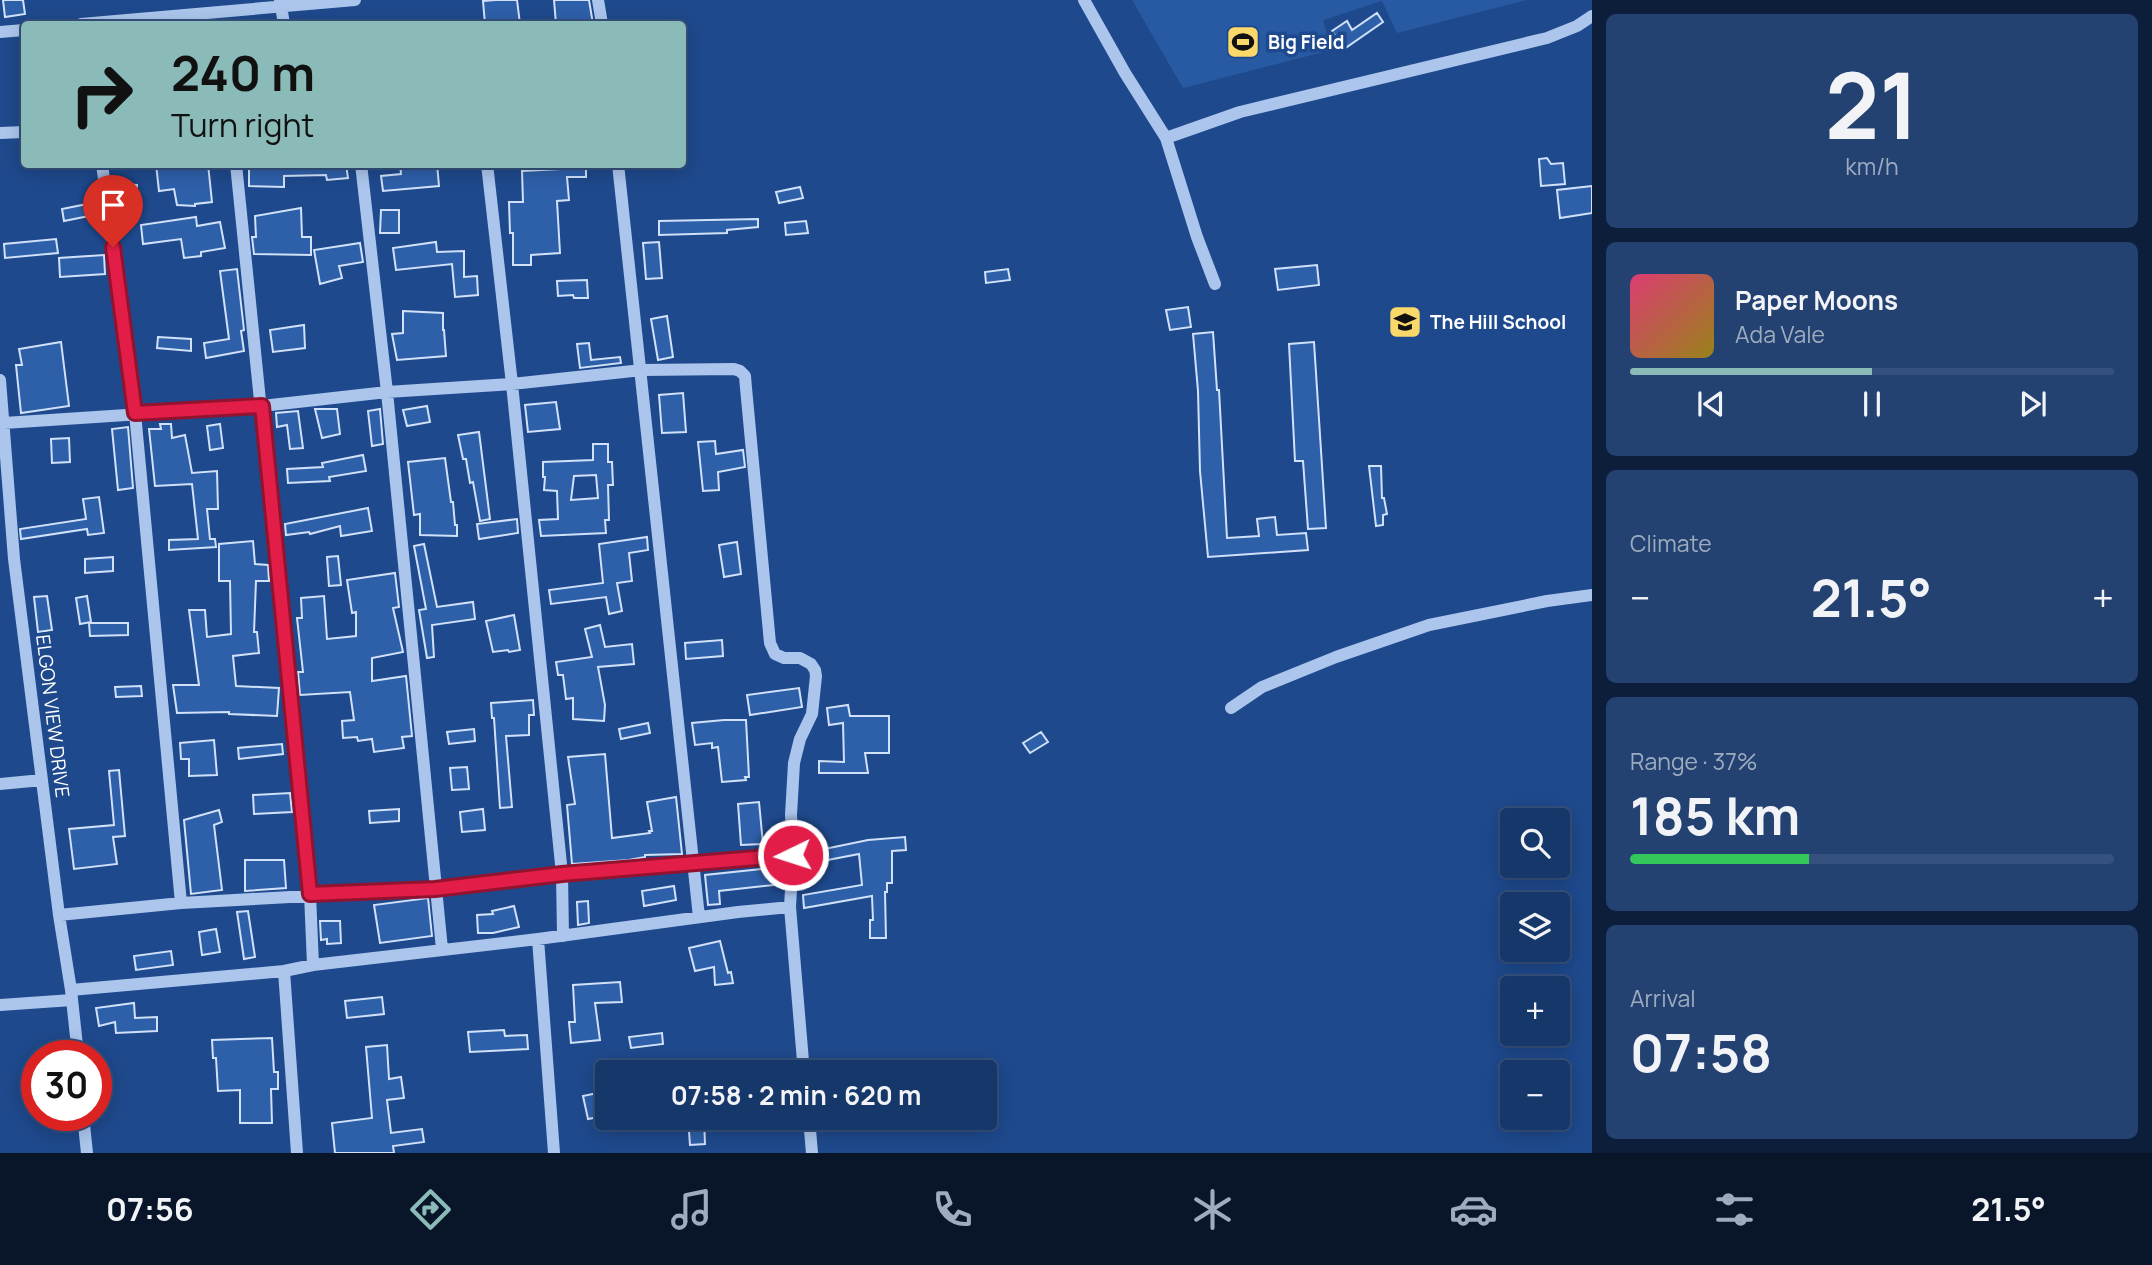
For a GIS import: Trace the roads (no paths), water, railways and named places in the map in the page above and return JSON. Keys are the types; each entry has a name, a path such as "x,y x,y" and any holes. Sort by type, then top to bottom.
{"street":[{"path":"109,21 280,3 355,0"},
{"path":"598,0 602,21"},
{"path":"1084,0 1125,74 1166,138 1197,237 1215,284"},
{"path":"280,3 283,21"},
{"path":"1166,138 1240,112 1546,38 1577,26 1592,16"},
{"path":"0,32 21,30"},
{"path":"0,133 21,132"},
{"path":"104,168 135,413 181,903"},
{"path":"236,168 310,894 313,965"},
{"path":"361,168 387,393 442,949"},
{"path":"487,168 562,874 563,936"},
{"path":"618,168 699,917"},
{"path":"4,424 262,406 642,370 725,367 740,371 745,376 771,643 775,654 785,658 800,658 811,664 816,676 812,714 800,739 794,763 791,815 793,855 790,907 803,1060"},
{"name":"ELGON VIEW DRIVE","path":"0,380 14,559 76,1040"},
{"path":"0,560 14,559"},
{"path":"1231,708 1262,687 1336,657 1429,625 1547,601 1592,596"},
{"path":"0,784 42,780"},
{"path":"59,915 310,894 435,889 562,874 793,855"},
{"path":"0,1005 790,907"},
{"path":"538,939 554,1153"},
{"path":"284,971 297,1153"},
{"path":"810,1130 813,1153"},
{"path":"85,1131 87,1153"}],"place":[{"name":"Big Field","path":"1243,42"},
{"name":"The Hill School","path":"1405,322"}]}
